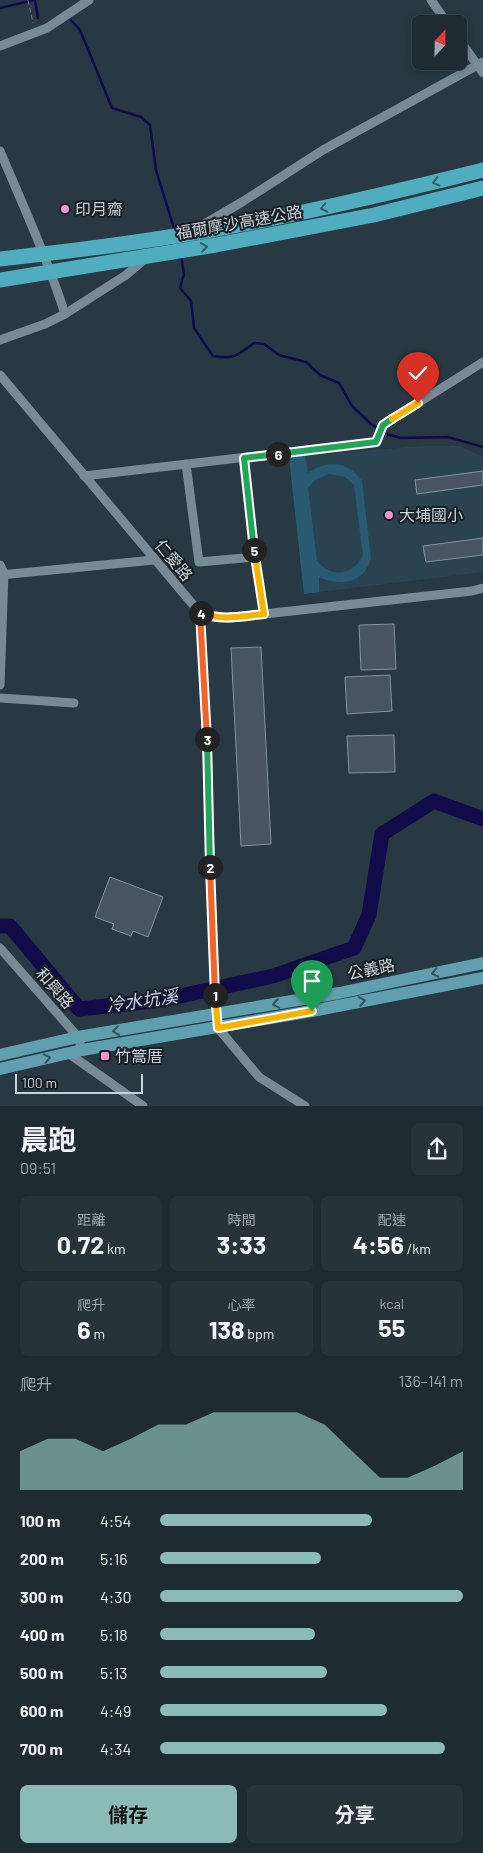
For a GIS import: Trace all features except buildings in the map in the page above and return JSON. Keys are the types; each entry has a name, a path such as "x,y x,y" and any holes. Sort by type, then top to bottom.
{"highway":[{"name":"福爾摩沙高速公路","path":"0,259 84,250 217,229 372,198 483,170"},
{"name":"福爾摩沙高速公路","path":"0,280 216,245 374,215 483,188"}],"main road":[{"name":"公義路","path":"0,1055 216,1009 339,993 480,964"},
{"path":"480,964 482,978"},
{"name":"公義路","path":"0,1069 82,1050 218,1028 482,978"}],"street":[{"path":"0,46 38,32 89,0"},
{"path":"431,0 442,15"},
{"path":"0,340 45,324 65,314 126,275 142,260 242,202 323,150 481,67 468,50"},
{"path":"0,151 53,278 65,314"},
{"path":"0,253 173,230 180,238"},
{"path":"0,286 53,278 142,260"},
{"path":"84,476 376,442 383,425 483,362"},
{"name":"仁愛路","path":"0,375 200,613"},
{"path":"244,458 254,557 264,614"},
{"path":"186,464 199,562 254,557"},
{"path":"0,685 1,571 154,560"},
{"path":"305,1106 259,1077 218,1028 214,978 206,725 200,613 211,617 228,618 472,591 483,588"},
{"path":"0,698 74,704"},
{"name":"和興路","path":"0,948 78,1037 82,1050"},
{"path":"68,1053 143,1106"}],"path":[{"path":"28,0 32,21 38,32"}],"shaded area":[{"name":"大埔國小","path":"423,446 460,446 483,457 483,572 304,594 289,457"},
{"path":"305,455 308,473 322,466 337,464 350,469 362,481 371,558 368,566 358,578 351,581 336,582 319,577 319,592 304,594 289,457","holes":["329,474 345,477 354,485 363,555 359,562 348,571 335,572 328,570 317,561 308,488 315,480"]}],"waterway":[{"path":"0,8 34,0"},
{"path":"35,0 38,18"},
{"path":"71,20 80,30 112,108 141,117 150,125 156,170 175,232"},
{"path":"181,255 184,274 180,288 191,301 194,328 213,356 231,357 254,343 264,344 279,355 306,362 320,375 339,383 352,406 371,424 386,434 401,438 448,437 483,447"},
{"name":"冷水坑溪","path":"0,926 10,926 79,1009 162,1000 273,976 354,948 369,915 382,834 434,801 483,819"}],"place":[{"name":"印月齋","path":"65,209"},
{"name":"大埔國小","path":"389,515"},
{"name":"竹篙厝","path":"105,1056"}],"route":[{"path":"312,1011 218,1028 214,978 206,725 200,613 211,617 228,618 264,614 254,557 244,458 376,442 383,425 418,403"}]}
